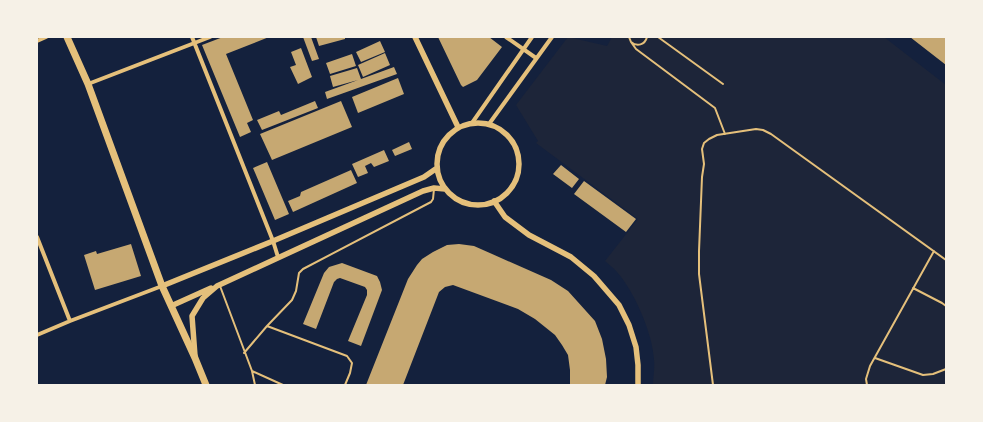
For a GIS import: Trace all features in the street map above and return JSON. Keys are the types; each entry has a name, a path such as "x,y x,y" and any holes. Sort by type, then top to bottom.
{"main road":[{"path":"67,37 88,84 162,286 206,385"}],"street":[{"path":"37,41 46,37"},
{"path":"192,37 278,257"},
{"path":"88,84 210,37"},
{"path":"414,37 458,128"},
{"path":"506,37 536,58"},
{"path":"472,123 532,37"},
{"path":"489,124 552,37"},
{"path":"472,123 489,124 506,134 517,150 519,163 516,177 508,192 494,201 475,204 456,198 445,189 440,181 437,168 438,152 445,138 458,128 472,123"},
{"path":"37,335 273,241 424,177 437,168"},
{"path":"171,306 423,191 434,188 445,189"},
{"path":"494,201 505,216 529,235 571,257 594,276 619,305 629,326 636,347 638,385"},
{"path":"37,237 70,321"},
{"path":"195,358 192,316 203,298 218,285"}],"lane":[{"path":"629,37 636,49 715,108 725,134"},
{"path":"631,42 640,45 646,41 647,37"},
{"path":"658,37 723,84"},
{"path":"712,385 699,274 702,177 704,164 702,149 704,143 709,139 717,135 756,129 763,130 771,134 946,260"},
{"path":"244,352 292,300 296,291 299,273 303,269 431,202 433,199 434,188"},
{"path":"867,385 866,379 875,358 934,251"},
{"path":"218,285 252,371 255,385"},
{"path":"913,288 946,306"},
{"path":"267,326 347,356 352,363 345,385"},
{"path":"875,358 923,375 933,374 946,369"},
{"path":"252,371 283,385"}],"shaded area":[{"path":"568,37 607,46 612,37 884,37 946,85 946,385 653,385 653,350 642,313 623,280 605,261 638,219 536,143 538,141 516,105"}],"building":[{"path":"223,37 269,37 226,54 253,120 247,123 251,132 240,137 202,45"},
{"path":"303,37 311,37 319,59 312,61"},
{"path":"316,37 345,37 345,39 319,46"},
{"path":"438,37 489,37 502,47 477,80 463,87"},
{"path":"910,37 946,37 946,65"},
{"path":"380,41 385,52 361,62 356,52"},
{"path":"301,48 312,77 298,84 290,67 296,65 291,52"},
{"path":"385,53 390,65 363,77 358,65"},
{"path":"352,54 356,66 330,74 326,63"},
{"path":"394,67 397,74 327,99 325,92 358,80 333,87 330,76 357,68 361,79"},
{"path":"398,78 404,94 358,113 352,97"},
{"path":"315,101 318,108 262,130 257,120 279,111 281,115"},
{"path":"341,101 352,127 272,160 260,134"},
{"path":"409,142 412,149 395,156 392,150"},
{"path":"384,150 389,161 374,167 371,163 365,166 368,173 358,177 352,164"},
{"path":"267,162 289,214 275,220 253,168"},
{"path":"561,165 579,179 572,188 553,174"},
{"path":"351,170 357,183 293,212 288,201 300,196 301,192"},
{"path":"584,181 636,219 626,232 574,194"},
{"path":"131,244 141,276 95,290 84,255 96,251 97,254"},
{"path":"459,244 474,246 551,280 568,291 595,321 602,339 606,359 607,377 605,385 570,385 568,355 555,335 535,319 518,309 453,285 445,287 439,292 403,385 366,385 408,279 417,265 422,259 447,245"},
{"path":"342,263 377,276 382,290 361,346 348,341 367,295 367,290 365,287 340,278 337,279 334,282 316,329 303,324 324,273 329,267"}]}
